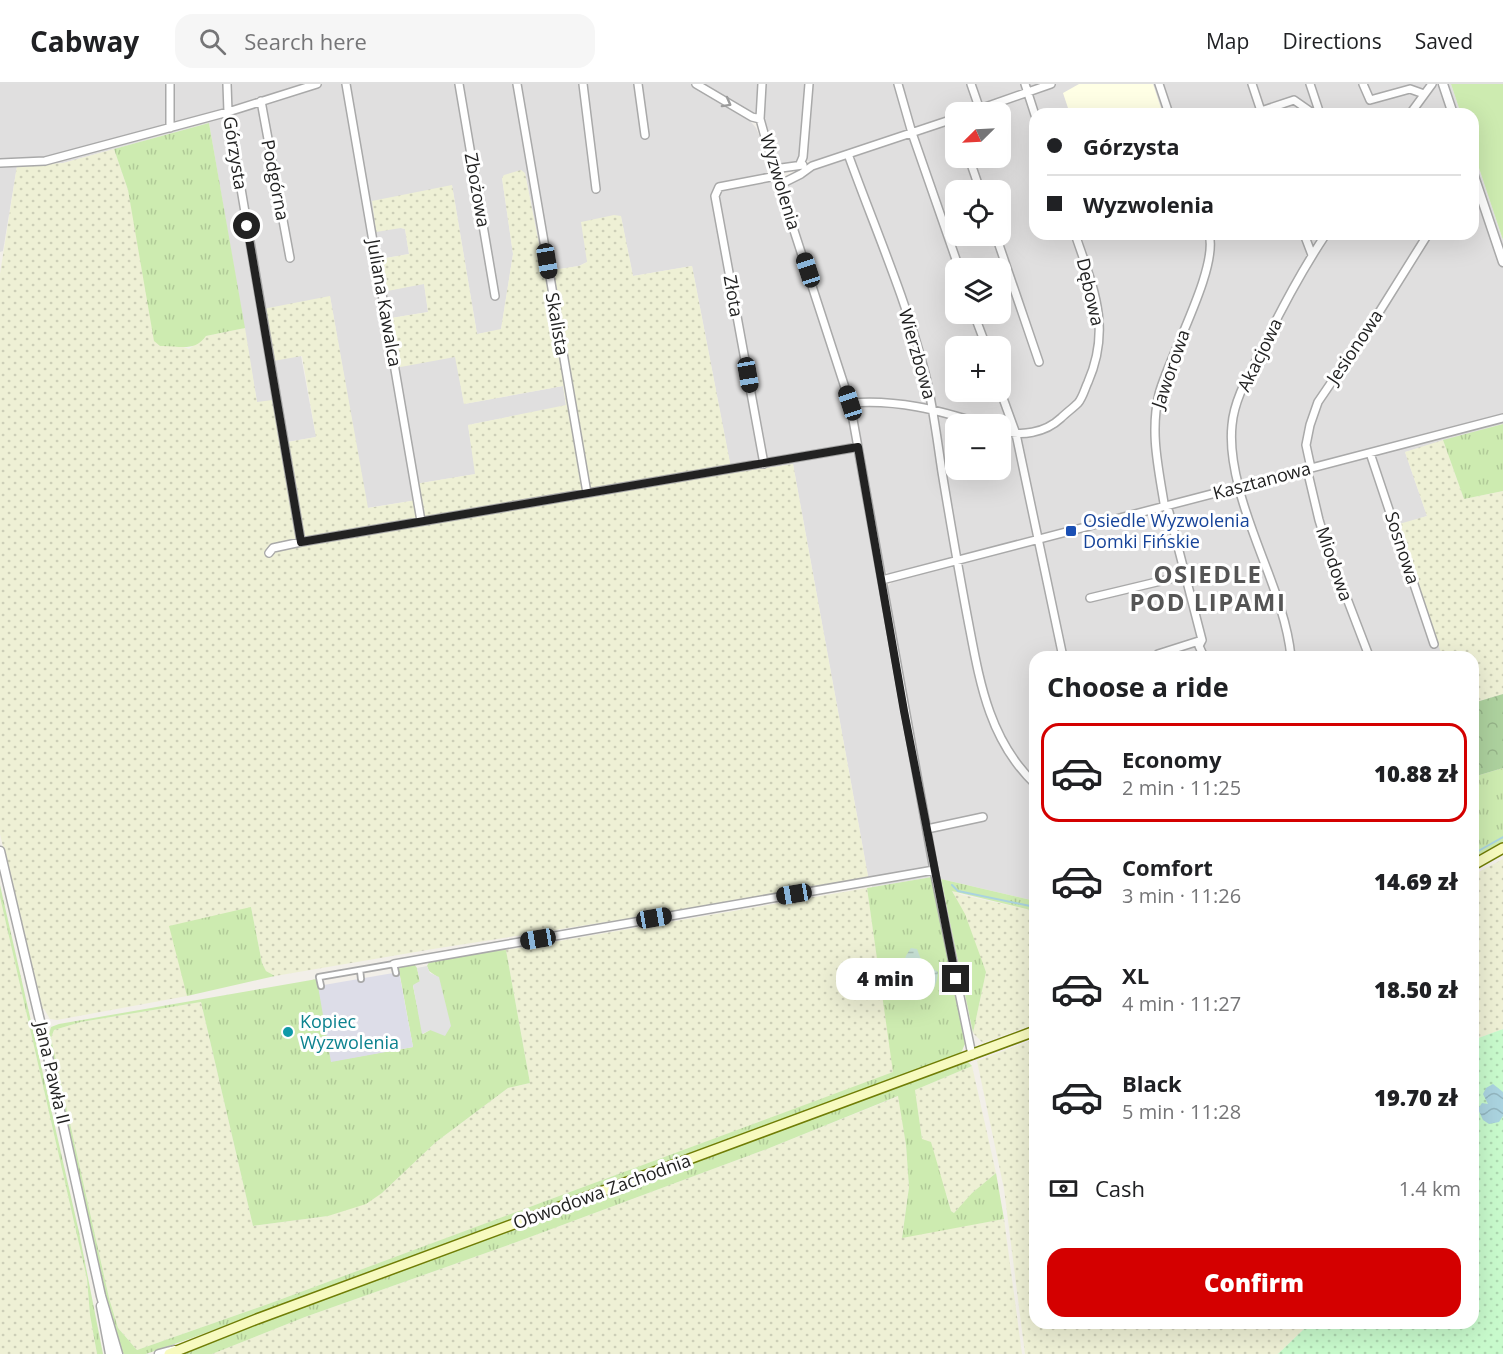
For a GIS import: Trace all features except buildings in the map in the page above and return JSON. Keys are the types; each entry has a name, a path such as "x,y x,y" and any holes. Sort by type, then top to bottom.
{"main road":[{"path":"1479,862 1503,848"},
{"name":"Obwodowa Zachodnia","path":"169,1354 1029,1033"}],"street":[{"path":"170,84 170,128"},
{"name":"Górzysta","path":"227,84 228,112 301,542"},
{"path":"0,163 45,161 228,112 317,84"},
{"name":"Juliana Kawalca","path":"346,84 421,521"},
{"name":"Zbożowa","path":"459,84 495,296"},
{"name":"Skalista","path":"517,84 587,493"},
{"path":"583,84 596,189"},
{"path":"638,84 645,135"},
{"name":"Wyzwolenia","path":"696,84 752,117 760,118 779,186 850,403 934,870 972,1054"},
{"path":"760,118 762,84"},
{"path":"800,164 803,157 809,84"},
{"path":"898,84 912,133 956,258"},
{"path":"971,84 977,102"},
{"path":"1024,84 1033,108"},
{"path":"1003,102 1051,84"},
{"path":"1159,84 1167,108"},
{"path":"1252,84 1260,108"},
{"path":"1310,84 1318,108"},
{"path":"1363,84 1370,100 1410,89 1424,94"},
{"path":"1414,108 1432,84"},
{"path":"1443,84 1451,108"},
{"path":"1274,108 1294,100 1304,108"},
{"name":"Podgórna","path":"261,101 290,258"},
{"path":"779,186 812,166 945,122"},
{"name":"Wierzbowa","path":"848,154 908,319 925,373 956,561 982,690 997,731 1019,769 1029,778"},
{"path":"775,172 800,164 812,166"},
{"name":"Złota","path":"764,464 715,196 719,187 775,172"},
{"path":"1479,191 1503,262"},
{"name":"Dębowa","path":"1011,433 1042,430 1054,424 1079,402 1095,365 1100,334 1098,315 1094,293 1077,240"},
{"name":"Jaworowa","path":"1201,651 1199,646 1202,640 1186,575 1169,512 1164,503 1154,443 1155,414 1160,392 1204,279 1211,251 1210,240"},
{"path":"1306,240 1312,255"},
{"name":"Akacjowa","path":"1290,651 1282,618 1239,487 1232,424 1239,395 1322,240"},
{"name":"Jesionowa","path":"1309,469 1306,445 1318,402 1378,314 1424,240"},
{"path":"999,246 1039,362"},
{"path":"850,403 883,401 913,405 946,414"},
{"path":"1004,402 1016,434 1062,651"},
{"name":"Kasztanowa","path":"882,580 1503,418"},
{"path":"269,553 273,548 301,542 858,447"},
{"name":"Sosnowa","path":"1370,453 1434,644"},
{"name":"Miodowa","path":"1309,469 1318,520 1367,651"},
{"path":"1090,598 1186,575"},
{"path":"1171,651 1202,640"},
{"path":"927,829 983,817"},
{"name":"Jana Pawła II","path":"0,851 42,1025 101,1296 102,1315 116,1354"},
{"path":"321,986 319,977 934,870"},
{"path":"394,964 396,973"},
{"path":"360,970 361,979"},
{"path":"159,1354 186,1347"}],"shaded area":[{"path":"0,84 759,84 758,111 750,112 747,117 760,137 769,165 767,172 771,180 776,183 848,405 853,444 932,877 872,887 868,876 793,464 732,474 692,266 633,276 621,217 587,262 579,266 546,271 525,173 502,178 513,254 501,330 477,334 452,185 401,228 405,229 409,254 380,259 386,291 424,283 428,312 385,319 456,357 464,404 563,386 566,406 468,425 476,474 415,484 417,500 367,508 330,296 301,356 316,437 287,442 257,402 209,123 63,163 17,166 3,251 0,252"},
{"path":"764,84 1451,84 1459,108 1029,108 1029,240 1479,240 1479,168 1503,240 1503,424 1405,452 1427,516 1399,525 1441,651 1029,651 1029,900 941,879 887,596 888,586 893,581 892,575 884,571 882,566 856,399 850,395 786,191 788,184 815,169 811,161 782,164 776,162 765,129"},
{"path":"1079,84 1153,84 1161,108 1068,108 1063,93"},
{"path":"114,149 128,190 160,346 178,345 189,349 206,336 245,328 257,402 280,399 288,442 316,437 302,356 273,361 263,309 330,296 368,508 417,500 415,484 475,474 468,425 566,405 563,386 464,404 455,357 395,368 385,319 428,312 424,284 382,292 386,291 380,259 409,254 405,229 376,232 372,201 452,185 477,334 501,329 513,254 502,178 504,175 521,170 525,173 546,271 579,266 587,262 581,222 614,215 621,216 633,276 692,266 732,473 793,464 868,876 863,879 645,916 275,976 266,971 262,963 251,907 185,987 187,996 57,1020 50,1019 44,1009 41,1009 0,834 0,274 17,166 63,163"},
{"path":"1443,440 1464,499 1503,491 1503,694 1479,701 1479,651 1440,651 1399,524 1427,516 1405,452"},
{"path":"1503,859 1503,1029 1479,1038 1479,872"},
{"path":"867,888 894,1072 271,1303 137,1350 118,1328 109,1298 51,1038 54,1030 81,1022 201,1002 253,1226 328,1216 382,1193 436,1142 508,1088 530,1083 506,950"},
{"path":"952,890 962,895 1029,910 1029,1026 983,1043 973,1033 986,972"},
{"path":"0,897 87,1279 97,1354 0,1354"},
{"path":"427,966 430,973 439,977 451,1026 445,1036 430,1030 422,1034 413,985 420,981 417,968"},
{"path":"399,972 413,1047 331,1062 318,986"},
{"path":"1029,1041 1029,1329 1304,1329 1278,1354 1025,1354 1004,1189 977,1061"},
{"path":"972,1066 996,1173 972,1193 954,1213 951,1211 947,1196 922,1139 915,1090"},
{"path":"899,1096 909,1187 902,1237 1004,1219 1022,1354 212,1354 305,1317 514,1243 767,1149"}],"green space":[{"path":"1451,84 1503,84 1503,240 1479,168 1479,108 1459,108"},
{"path":"209,123 245,328 206,336 196,345 160,346 154,341 128,190 114,149"},
{"path":"1503,424 1503,491 1464,499 1443,440"},
{"path":"1503,694 1503,768 1479,775 1479,701"},
{"path":"1503,768 1503,842 1479,855 1479,775"},
{"path":"932,877 965,1044 960,1055 189,1339 146,1354 124,1354 121,1351 103,1286 48,1037 51,1027 317,979 333,1061 413,1047 398,965 414,964 417,968 420,982 413,986 423,1034 430,1030 439,978 429,971 427,966 430,960 506,950 530,1083 508,1088 436,1142 382,1193 366,1204 328,1216 253,1226 201,1002 81,1022 54,1030 51,1038 109,1298 118,1328 137,1350 271,1303 893,1072 867,888"},
{"path":"941,879 1029,900 1029,910 952,891 965,914 986,972 973,1033"},
{"path":"0,885 79,1232 103,1354 97,1354 87,1279 0,897"},
{"path":"251,907 262,963 266,971 275,976 187,996 169,926"},
{"path":"911,948 917,949 922,962 938,972 935,986 926,997 911,989 903,978 903,963"},
{"path":"1503,1029 1503,1354 1278,1354 1304,1329 1479,1329 1479,1038"},
{"path":"968,1062 972,1066 915,1090 922,1139 931,1142 951,1211 954,1213 972,1193 996,1173 1004,1219 902,1238 909,1187 906,1145 898,1096 767,1149 514,1243 305,1317 212,1354 181,1354 335,1294"}],"water":[{"path":"1493,1084 1503,1092 1503,1116 1499,1122 1489,1124 1483,1120 1479,1111 1482,1103 1488,1104 1483,1094 1486,1088"}],"waterway":[{"path":"1479,851 1503,837"},
{"path":"952,885 958,891 1029,906"}],"place":[{"name":"Osiedle Wyzwolenia Domki Fińskie","path":"1071,531"},
{"name":"Kopiec Wyzwolenia","path":"288,1032"}],"district":[{"name":"OSIEDLE POD LIPAMI","path":"1208,589"}],"route":[{"path":"247,226 301,542 858,447 904,711 956,979"}]}
